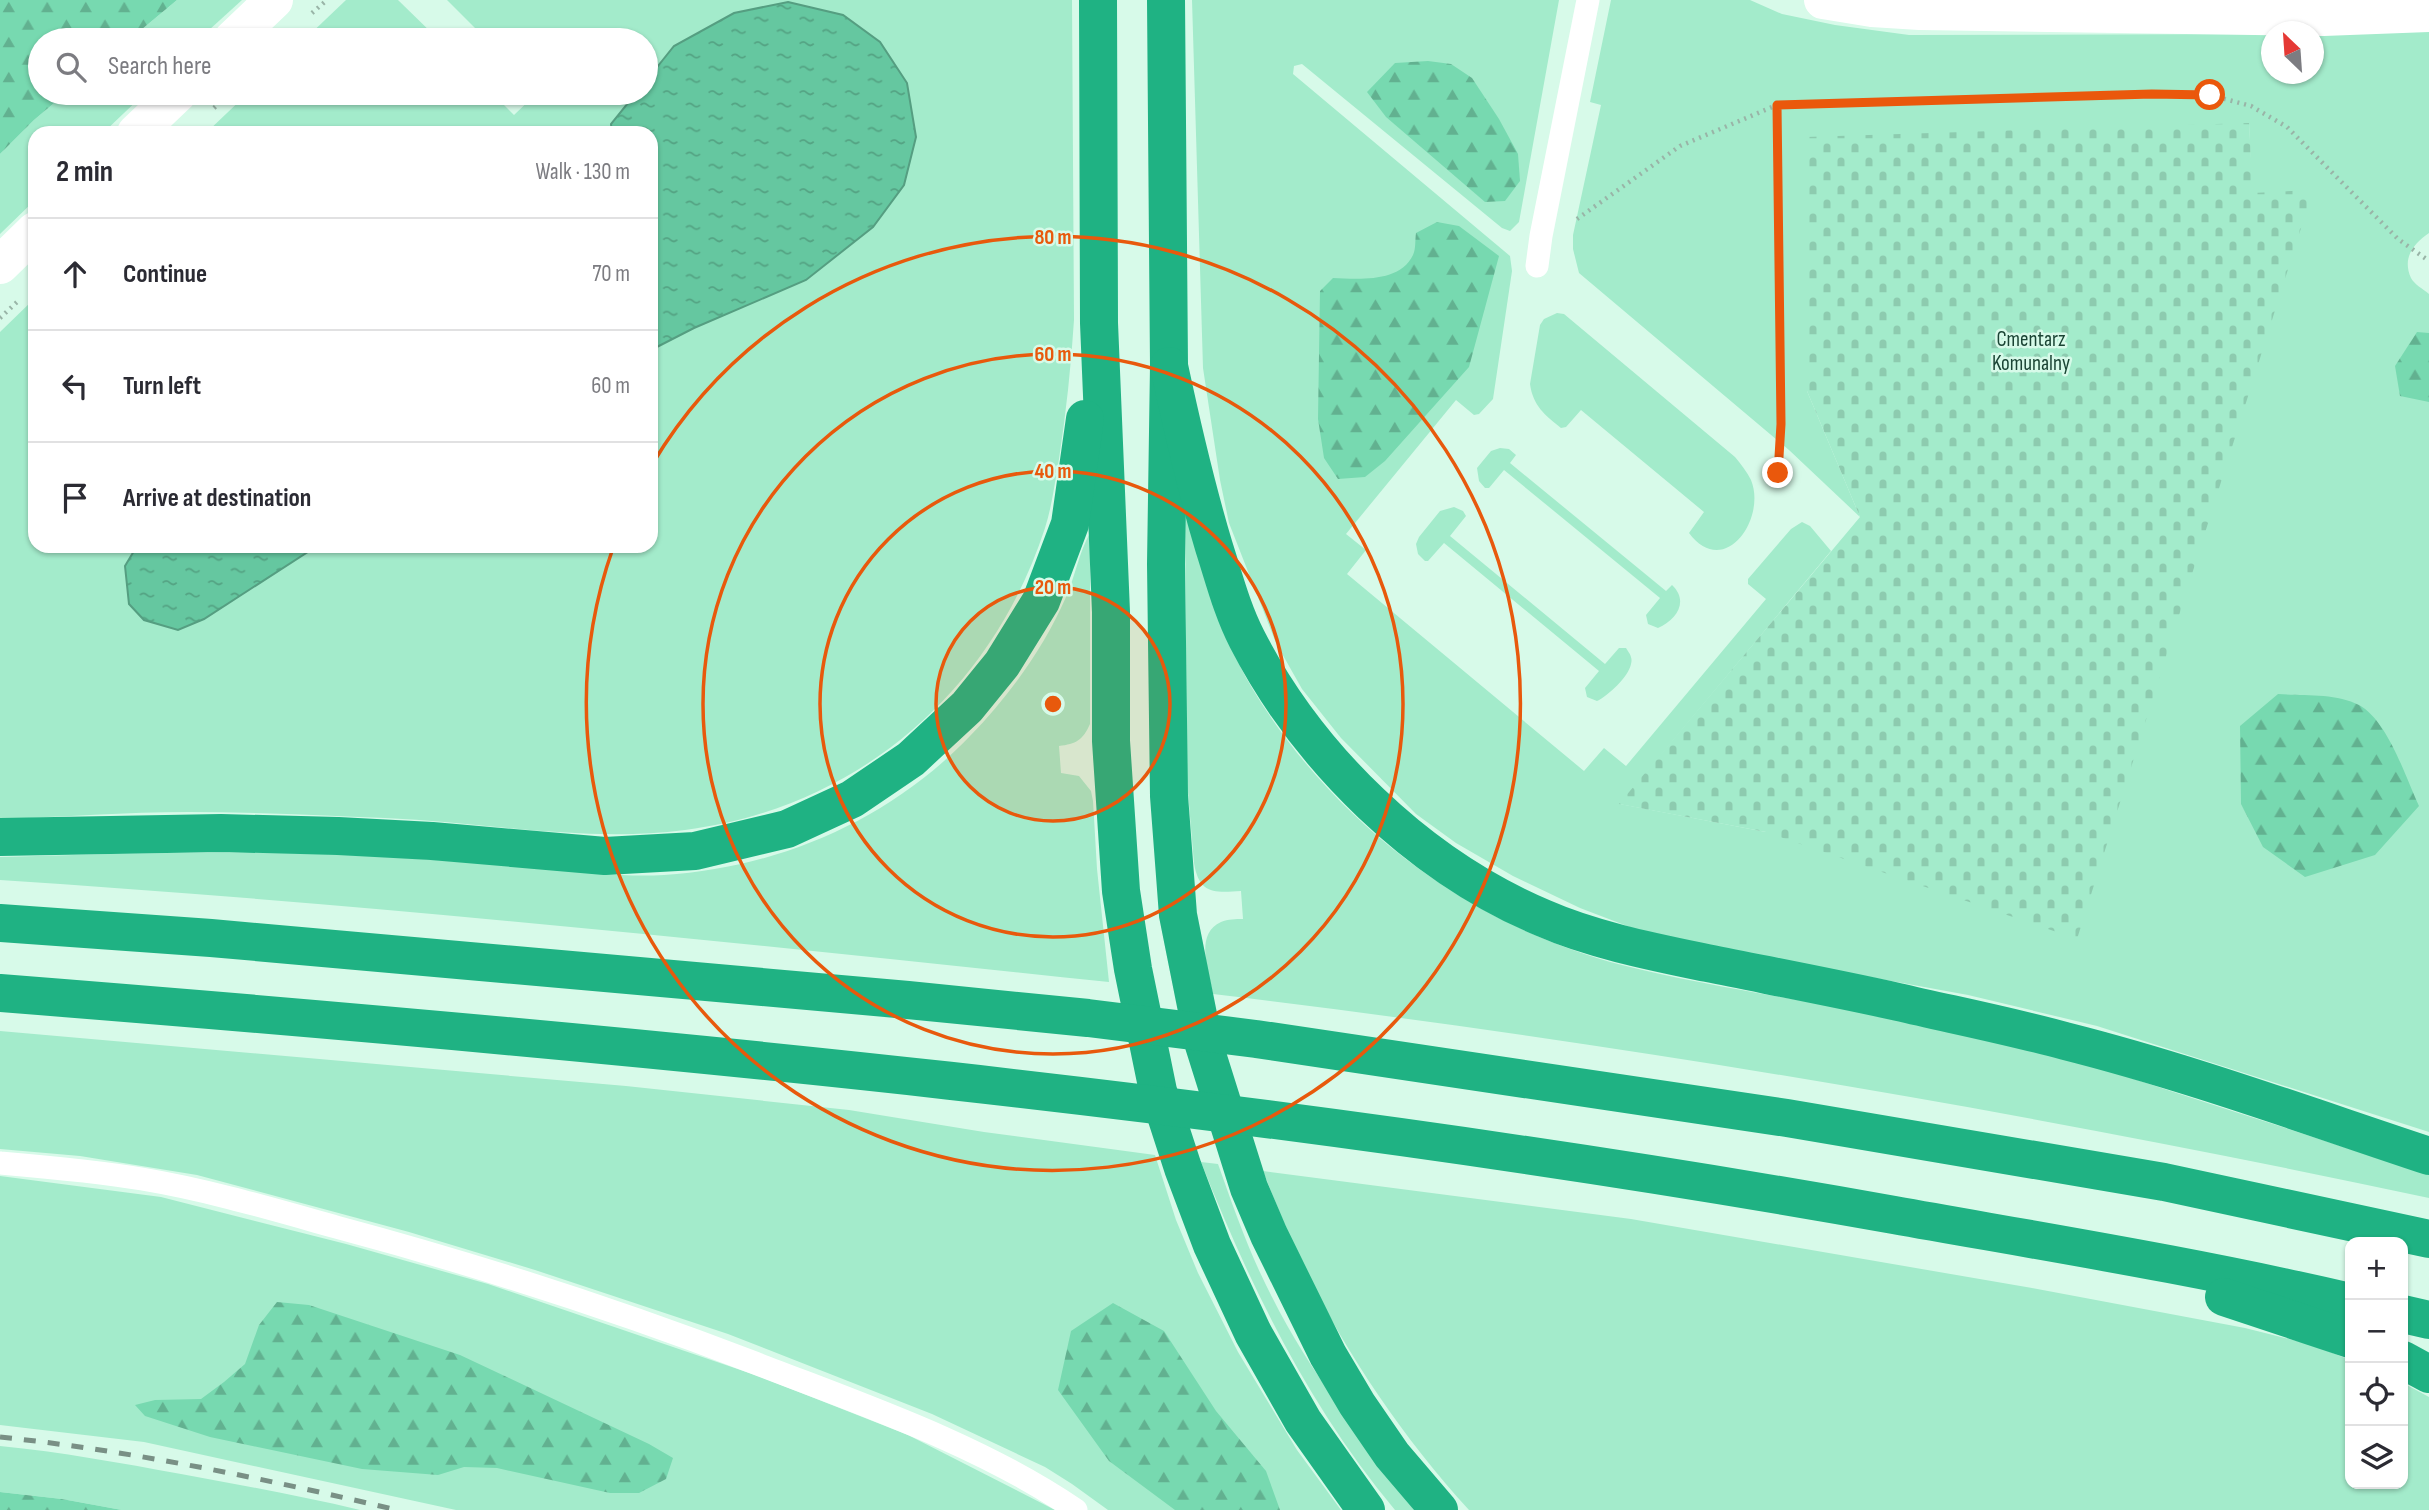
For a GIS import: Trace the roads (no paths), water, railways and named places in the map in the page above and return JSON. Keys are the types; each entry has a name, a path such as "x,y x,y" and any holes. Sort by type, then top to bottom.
{"highway":[{"path":"1098,0 1099,323 1111,612 1111,741 1121,891 1133,969 1158,1091 1212,1245 1253,1333 1303,1421 1366,1510"},
{"path":"1166,0 1168,796 1178,915 1204,1045 1250,1188 1269,1236 1328,1354 1357,1404 1392,1455 1439,1510"},
{"path":"0,837 221,833 338,836 605,856 695,851 787,829 852,799 911,759 968,707 1002,664 1041,601 1070,524 1099,323"},
{"path":"1169,366 1195,484 1228,594 1247,639 1312,739 1351,785 1401,831 1460,875 1543,919 1639,949 1852,992 2065,1041 2174,1072 2429,1156"},
{"path":"0,923 238,941 1087,1018 1256,1039 1828,1125 2164,1182 2429,1239"},
{"path":"0,993 296,1016 635,1048 1278,1119 1706,1181 2066,1245 2345,1301"},
{"path":"2066,1245 2345,1337"},
{"path":"2408,1315 2429,1320"},
{"path":"2408,1363 2429,1374"}],"street":[{"path":"245,28 274,0"},
{"path":"1823,0 1872,8 1920,11 2323,17 2429,13"},
{"path":"143,126 165,105"},
{"path":"0,265 28,238"}],"lane":[{"path":"1537,266 1588,0"},
{"path":"0,1163 140,1178 210,1192 505,1274 678,1333 856,1400 1020,1476 1076,1510"}],"water":[{"path":"788,2 843,15 880,42 907,83 916,137 904,185 873,227 806,280 658,346 658,126 611,124 626,105 658,105 658,66 674,46 734,13"},
{"path":"133,553 306,553 204,619 178,630 144,620 129,604 125,566"}],"railway":[{"path":"0,1437 199,1467 397,1510"}],"park label":[{"name":"Cmentarz Komunalny","path":"2031,351"}]}
